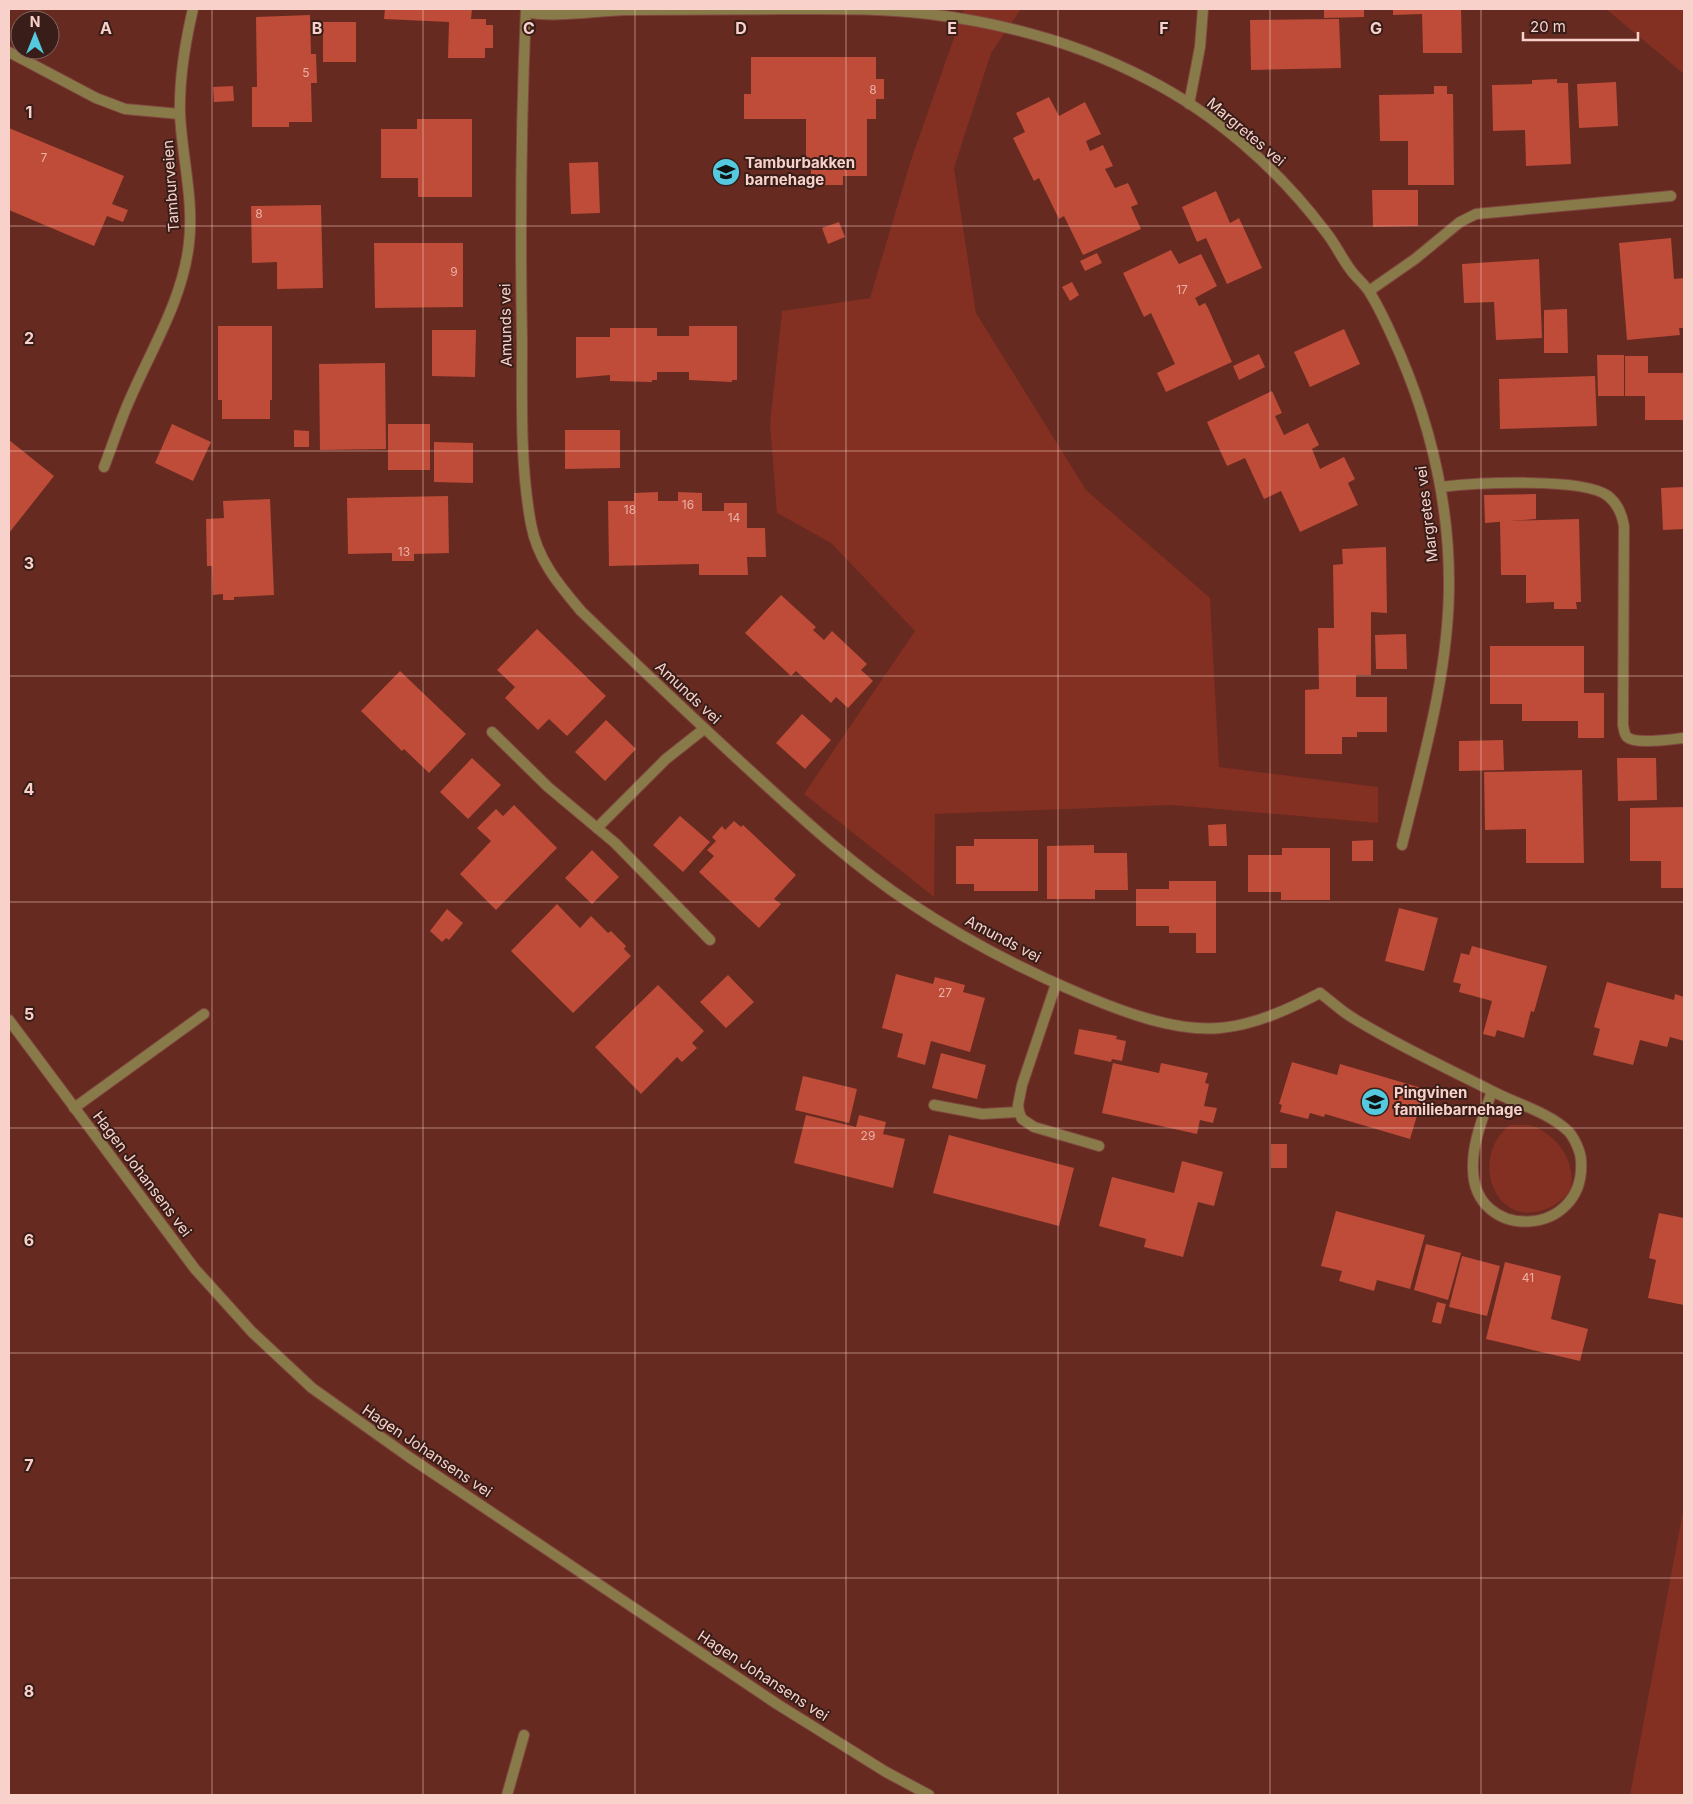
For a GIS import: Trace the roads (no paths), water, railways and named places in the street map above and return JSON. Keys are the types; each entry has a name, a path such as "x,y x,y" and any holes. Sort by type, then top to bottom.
{"street":[{"name":"Tamburveien","path":"104,467 130,398 144,373 177,294 185,269 190,213 180,114 181,76 193,9"},
{"name":"Margretes vei","path":"526,10 538,15 592,11 725,9 902,12 977,22 1039,36 1093,54 1148,79 1189,104 1225,130 1271,169 1325,231 1351,271 1369,291 1390,332 1413,385 1436,460 1446,519 1449,582 1446,647 1438,694 1402,845"},
{"path":"1189,104 1200,47 1203,9"},
{"name":"Amunds vei","path":"526,10 521,106 520,244 523,443 531,524 538,547 552,576 581,612 704,729 864,870 910,903 982,946 1056,984 1121,1011 1150,1020 1219,1029 1239,1025 1293,1007 1320,992 1350,1016 1378,1033 1492,1091"},
{"path":"9,52 96,98 125,109 180,114"},
{"path":"1369,291 1415,259 1460,222 1476,214 1671,196"},
{"path":"1441,486 1482,483 1584,486 1608,496 1622,513 1624,526 1623,725 1625,735 1629,738 1643,741 1684,738"},
{"path":"598,828 666,759 704,729"},
{"path":"492,732 548,786 598,828 710,940"},
{"path":"1056,984 1022,1085 1018,1105 1019,1112 1022,1119 1034,1127 1099,1146"},
{"path":"74,1108 204,1014"},
{"name":"Hagen Johansens vei","path":"9,1020 165,1230 220,1299 312,1388 409,1457 777,1704 871,1763 929,1795"},
{"path":"1492,1091 1545,1116 1568,1131 1575,1141 1582,1161 1579,1182 1571,1202 1563,1210 1539,1221 1523,1223 1501,1216 1489,1209 1482,1200 1477,1190 1472,1168 1474,1152 1492,1091"},
{"path":"934,1105 982,1114 1019,1112"},
{"path":"507,1795 524,1735"}],"place":[{"name":"Tamburbakken barnehage","path":"726,172"},
{"name":"Pingvinen familiebarnehage","path":"1375,1102"}]}
